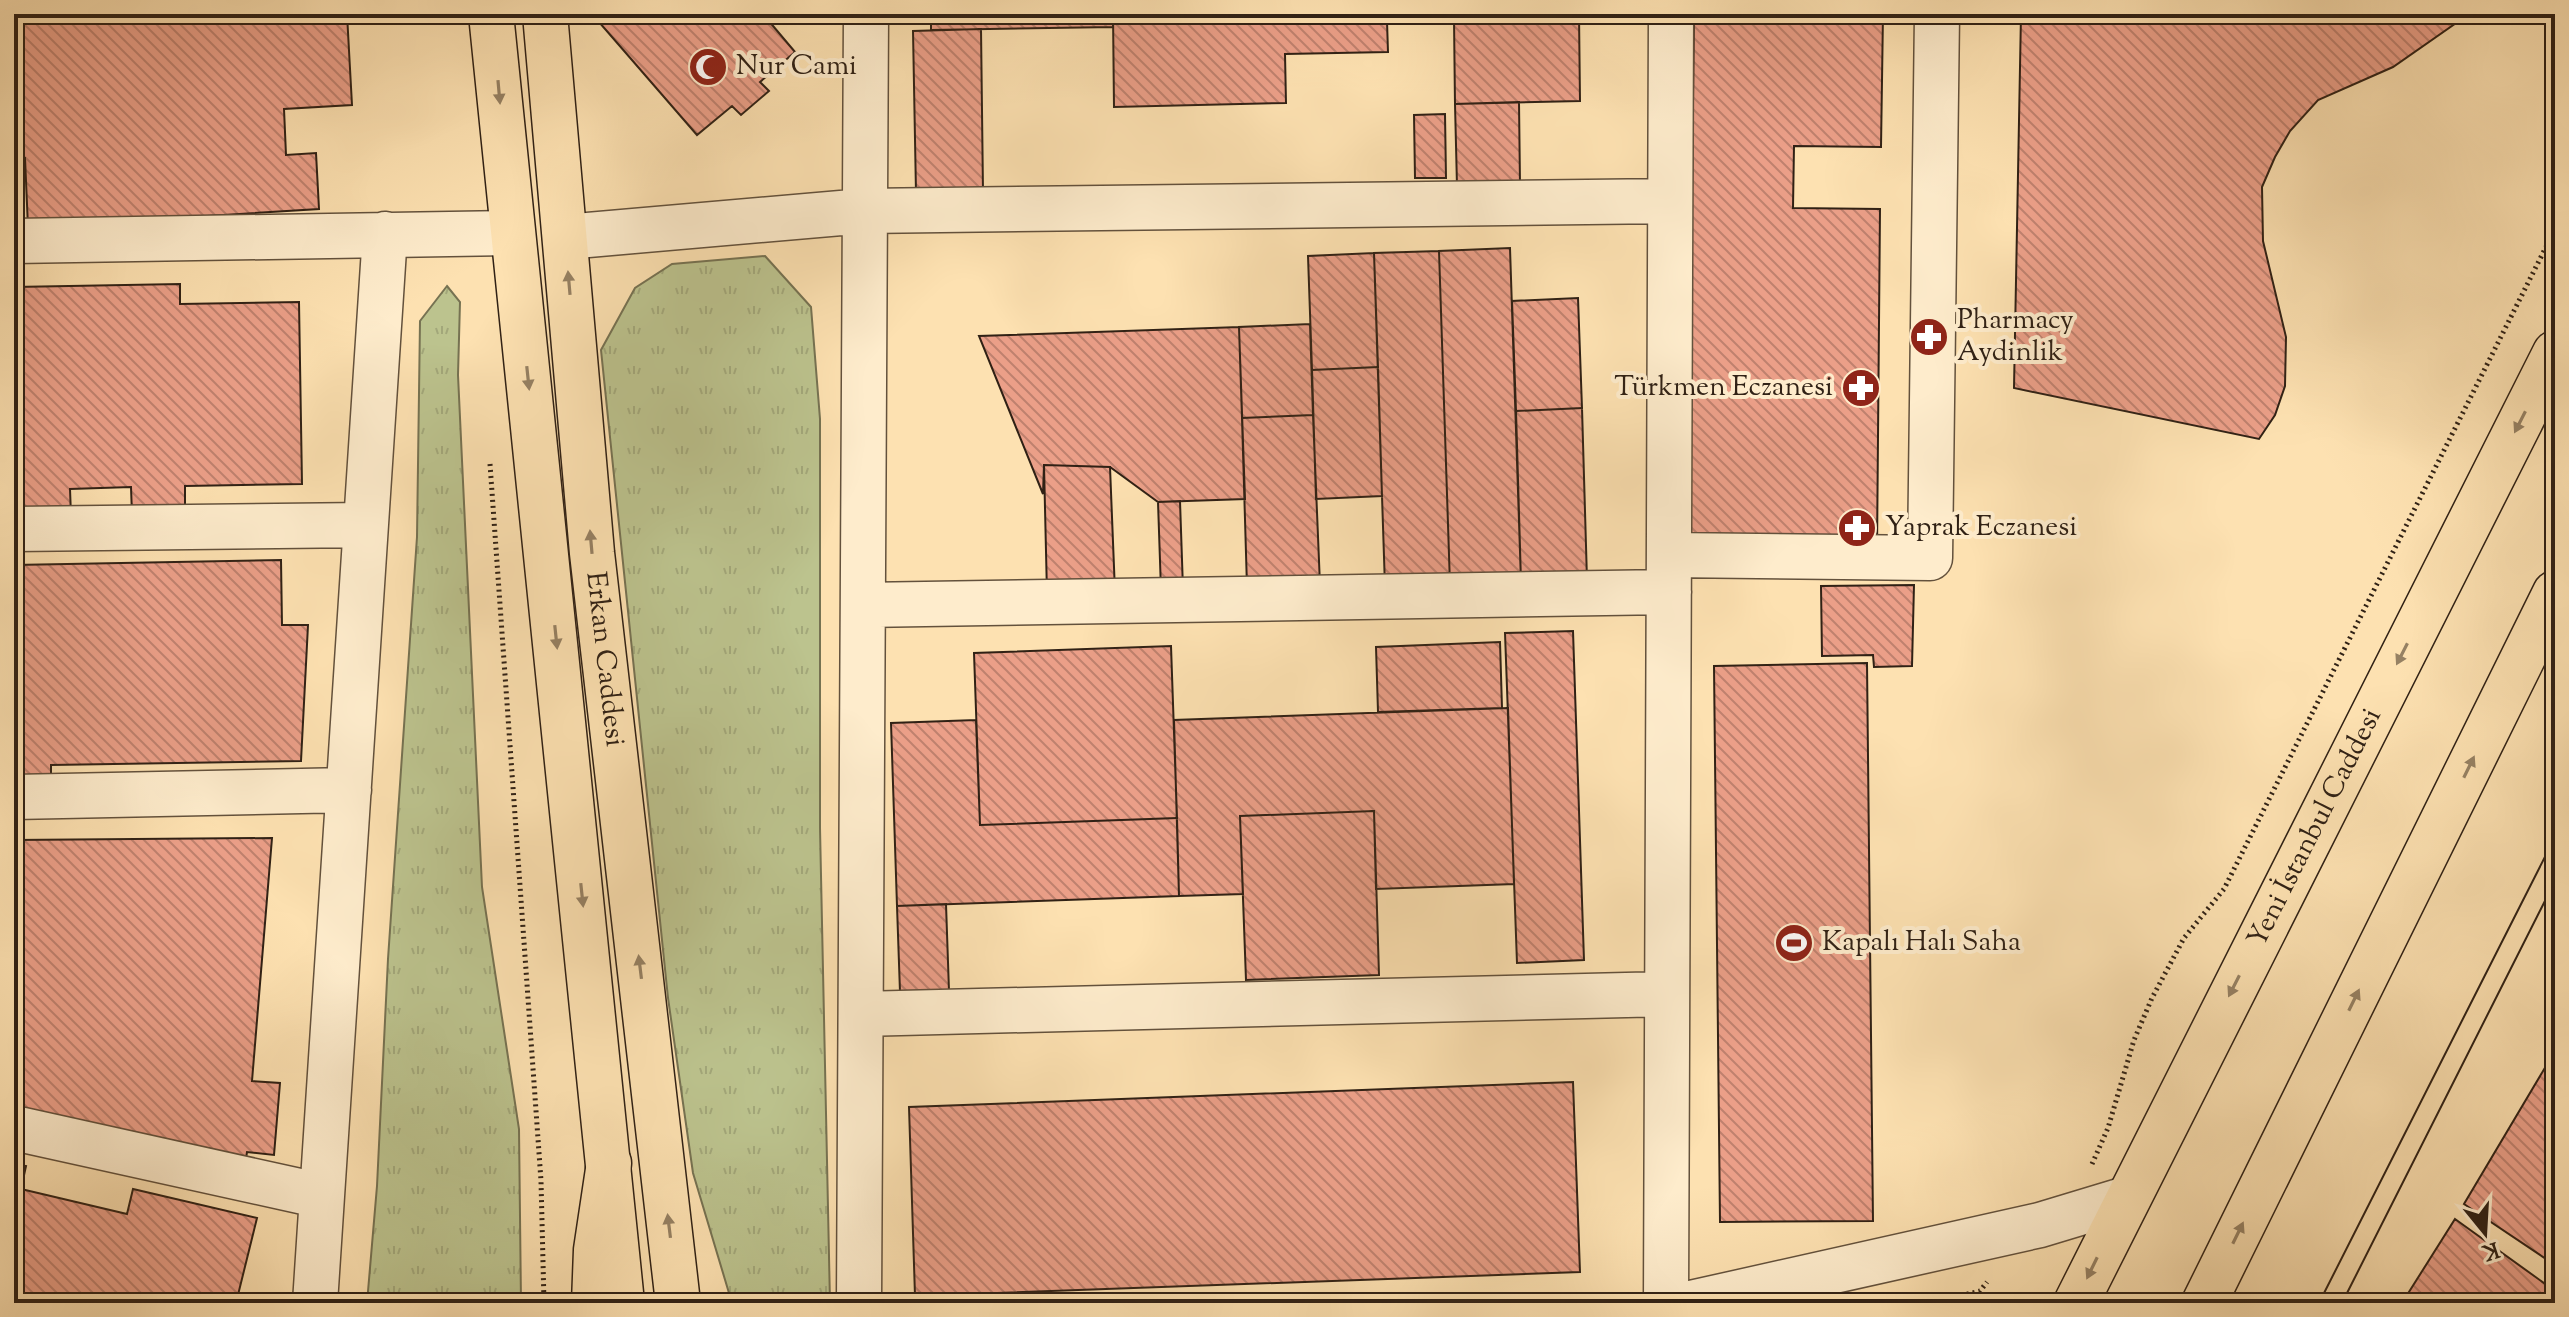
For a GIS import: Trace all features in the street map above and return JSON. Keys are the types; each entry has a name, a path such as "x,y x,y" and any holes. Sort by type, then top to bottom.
{"main road":[{"name":"Erkan Caddesi","path":"491,14 622,1303"},
{"name":"Erkan Caddesi","path":"545,14 592,553 678,1303"},
{"name":"Yeni İstanbul Caddesi","path":"2076,1303 2555,353"},
{"path":"2204,1303 2555,593"},
{"path":"594,1303 596,1250 609,1163"}],"street":[{"path":"859,1303 866,14"},
{"path":"1666,1303 1671,14"},
{"path":"863,605 1669,573 1930,558 1937,14"},
{"path":"565,237 864,211 1670,201"},
{"path":"14,241 512,233"},
{"path":"315,1303 385,234"},
{"path":"14,529 366,525"},
{"path":"14,797 349,790"},
{"path":"861,1014 1667,994"},
{"path":"14,1128 322,1196"},
{"path":"1691,1303 2040,1225 2126,1199"}],"path":[{"path":"2089,1168 2108,1128 2134,1040 2152,998 2184,938 2224,889 2555,229"},
{"path":"489,451 540,1165 544,1303"},
{"path":"1932,1303 1980,1291 1990,1280"}],"green space":[{"path":"765,256 811,307 820,419 820,828 830,1303 732,1303 693,1173 668,998 601,350 635,288 672,264"},
{"path":"447,286 460,302 458,375 482,887 519,1129 521,1303 367,1303 417,537 420,321"}],"building":[{"path":"14,14 347,14 352,105 284,109 286,155 316,153 319,209 28,227 25,158 14,159"},
{"name":"Nur Cami","path":"592,14 763,14 795,52 760,82 769,91 741,115 732,106 697,135"},
{"path":"931,14 1113,14 1113,27 931,30"},
{"path":"1113,14 1579,14 1580,101 1455,104 1454,19 1387,21 1388,52 1285,54 1286,103 1114,107"},
{"path":"1694,14 1883,14 1881,147 1794,146 1793,208 1880,209 1877,551 1688,549"},
{"path":"2021,14 2469,14 2393,67 2318,100 2290,131 2275,157 2262,187 2263,241 2286,337 2285,386 2275,415 2259,439 2014,388"},
{"path":"981,29 983,192 916,193 913,31"},
{"path":"1519,102 1520,185 1457,186 1455,104"},
{"path":"1445,114 1446,178 1415,178 1414,115"},
{"path":"1510,248 1521,582 1450,585 1439,251"},
{"path":"1439,251 1450,585 1385,587 1374,253"},
{"path":"1374,253 1378,367 1312,370 1308,256"},
{"path":"180,284 180,304 299,302 302,484 185,486 185,514 132,515 131,487 70,489 71,515 14,516 14,287"},
{"path":"1578,298 1582,408 1516,411 1512,301"},
{"path":"1310,324 1313,415 1242,418 1239,327"},
{"path":"1239,327 1245,499 1158,502 1110,467 1044,465 1043,494 979,336"},
{"path":"1378,367 1382,496 1316,499 1312,370"},
{"path":"1582,408 1587,580 1521,582 1516,411"},
{"path":"1313,415 1320,585 1247,587 1242,418"},
{"path":"1044,465 1110,467 1115,592 1047,594"},
{"path":"1180,501 1183,589 1161,590 1158,502"},
{"path":"281,560 282,625 308,625 301,761 51,765 51,793 14,793 14,565"},
{"path":"1914,585 1912,666 1874,667 1873,655 1822,656 1821,586"},
{"path":"1573,631 1584,960 1517,963 1505,633"},
{"path":"1500,642 1502,708 1378,712 1376,647"},
{"path":"1171,646 1177,818 980,825 974,653"},
{"name":"Kapalı Halı Saha","path":"1867,663 1873,1221 1720,1222 1714,666"},
{"path":"1508,708 1514,884 1376,889 1374,811 1240,816 1243,894 1179,896 1174,720"},
{"path":"976,720 980,825 1177,818 1179,896 897,906 891,723"},
{"path":"1374,811 1379,975 1246,980 1240,816"},
{"path":"272,838 252,1081 280,1083 274,1155 247,1152 245,1165 14,1110 14,840"},
{"path":"946,904 949,991 900,992 897,906"},
{"path":"2546,1066 2555,1073 2555,1265 2464,1204"},
{"path":"1573,1082 1580,1272 915,1296 909,1107"},
{"path":"14,1164 26,1166 21,1189 127,1214 133,1189 257,1218 236,1303 14,1303"},
{"path":"2455,1219 2555,1291 2551,1303 2402,1303"}],"tram line":[{"path":"2319,1303 2555,837"},
{"path":"2342,1303 2555,881"}],"place":[{"name":"Nur Cami","path":"708,67"},
{"name":"Pharmacy Aydinlik","path":"1929,337"},
{"name":"Türkmen Eczanesi","path":"1861,388"},
{"name":"Yaprak Eczanesi","path":"1857,528"},
{"name":"Kapalı Halı Saha","path":"1794,943"}]}
